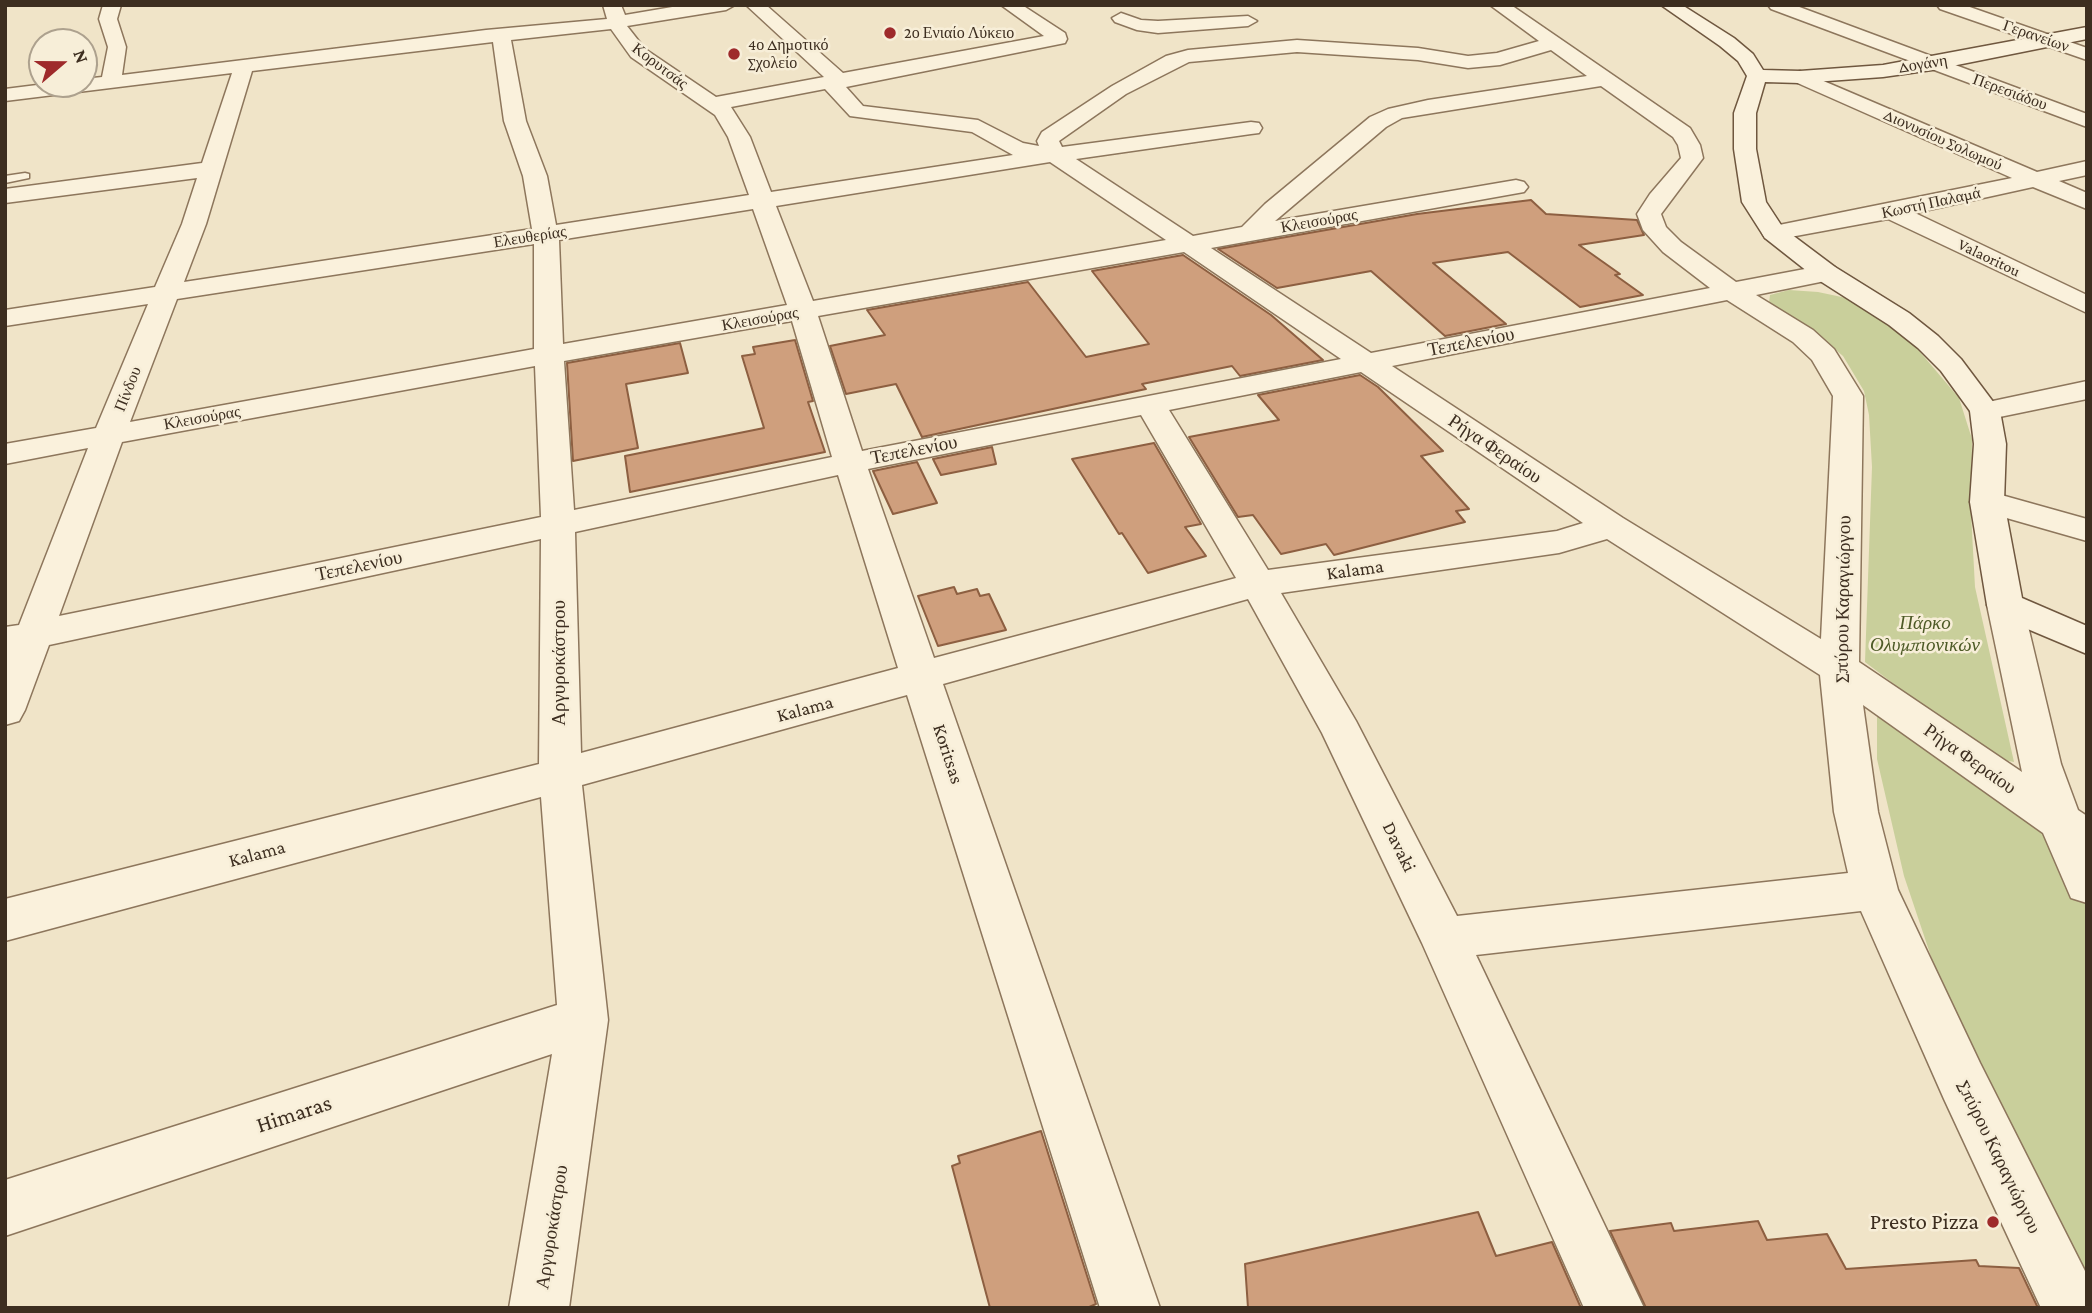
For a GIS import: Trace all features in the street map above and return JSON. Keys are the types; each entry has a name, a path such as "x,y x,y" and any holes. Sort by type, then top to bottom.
{"street":[{"path":"111,81 117,47 107,19 112,5"},
{"path":"614,14 650,15 726,5"},
{"name":"Ρήγα Φεραίου","path":"755,5 836,83 857,112 957,123 986,129 1017,149 1055,155 1193,244 1611,526 1839,668 2073,831"},
{"path":"713,104 836,83 1058,39 1010,5"},
{"path":"1229,5 1255,25 1258,48"},
{"path":"1499,5 1605,79"},
{"path":"1670,5 1741,52 1757,76 1745,113 1745,149 1754,202 1774,233 1826,273 1899,319 1928,342 1951,365 1985,411 1990,444 1987,502 2005,605 2040,764 2073,831 2087,884"},
{"name":"Περεσιάδου","path":"1777,5 2087,121"},
{"name":"Γερανείων","path":"1946,5 2087,54"},
{"name":"Κορυτσάς","path":"5,94 494,36 614,14 638,52 729,118 739,137 762,202"},
{"path":"1121,19 1137,25 1158,27 1255,25"},
{"path":"1345,30 1418,54"},
{"name":"Δογάνη","path":"1757,76 1800,77 1932,64 2087,33"},
{"name":"Αργυροκάστρου","path":"494,36 515,121 535,176 547,235 549,356 558,523 560,775 583,1020 539,1308"},
{"path":"1055,155 1048,141 1050,137 1153,70 1188,55 1297,46 1418,54 1468,62 1487,61 1555,44"},
{"name":"Πίνδου","path":"5,710 20,638 109,435 194,224 244,65"},
{"path":"905,69 957,123"},
{"name":"Διονυσίου Σολωμού","path":"1800,77 2087,202"},
{"path":"1250,233 1274,209 1378,122 1395,113 1412,108 1605,79"},
{"name":"Σπύρου Καραγιώργου","path":"1605,79 1682,133 1689,145 1692,158 1649,214 1655,230 1672,247 1731,291 1803,336 1835,370 1848,396 1839,668 1856,812 1875,890 1962,1081 2072,1308"},
{"name":"Ελευθερίας","path":"5,318 1055,155 1251,128"},
{"name":"Κωστή Παλαμά","path":"1774,233 2036,181 2087,168"},
{"path":"5,218 13,187 212,169"},
{"name":"Κλεισούρας","path":"5,454 1516,187"},
{"name":"Koritsas","path":"762,202 803,312 850,463 1130,1308"},
{"name":"Valaoritou","path":"1891,211 2087,305"},
{"name":"Τεπελενίου","path":"20,638 850,463 1826,273"},
{"path":"1985,411 2087,390"},
{"name":"Davaki","path":"1150,404 1258,584 1342,732 1444,938 1614,1308"},
{"path":"1987,502 2087,530"},
{"name":"Kalama","path":"5,920 560,775 1258,584 1559,541 1611,526"},
{"path":"2005,605 2087,641"},
{"path":"1444,938 1875,890"},
{"name":"Himaras","path":"5,1208 583,1020"}],"green space":[{"name":"Πάρκο Ολυμπιονικών","path":"1789,290 1818,292 1851,299 1893,320 1959,398 1972,439 1971,513 1975,587 2014,762 1991,758 1865,662 1872,467 1869,415 1864,391 1843,356 1806,325 1769,303 1770,295"},
{"path":"1877,697 2062,831 2087,900 2087,1276 1961,1046 1904,876 1877,759"}],"building":[{"path":"1531,200 1546,214 1637,220 1644,235 1579,245 1620,274 1615,275 1643,295 1580,307 1508,252 1433,263 1506,324 1445,336 1371,271 1277,288 1218,249 1417,214"},
{"path":"1183,255 1271,315 1323,360 1240,376 1232,366 1142,384 1146,389 922,437 896,384 846,394 830,346 885,335 867,310 1028,282 1086,357 1149,344 1092,271"},
{"path":"795,340 813,401 808,402 825,452 630,492 625,456 764,428 742,356 755,354 753,347"},
{"path":"680,343 688,373 626,384 638,448 573,461 567,363"},
{"path":"1360,375 1378,387 1443,451 1421,456 1469,509 1456,511 1465,522 1334,555 1326,544 1281,554 1253,515 1238,517 1189,437 1279,420 1258,395"},
{"path":"1154,443 1201,524 1185,527 1206,556 1148,573 1122,533 1119,534 1072,459"},
{"path":"992,447 996,464 941,475 933,459"},
{"path":"917,462 937,503 893,514 873,471"},
{"path":"954,587 957,594 977,589 980,596 989,594 1006,630 938,646 918,596"},
{"path":"1041,1131 1096,1304 1087,1308 990,1308 952,1166 960,1163 958,1156"},
{"path":"1478,1212 1496,1256 1552,1242 1581,1308 1248,1308 1245,1264"},
{"path":"1758,1221 1767,1240 1827,1234 1846,1269 1976,1260 1979,1266 2019,1268 2038,1308 1646,1308 1610,1231 1671,1223 1674,1231"}],"place":[{"name":"2ο Ενιαίο Λύκειο","path":"890,33"},
{"name":"4ο Δημοτικό Σχολείο","path":"734,54"},
{"name":"Presto Pizza","path":"1993,1222"}]}
